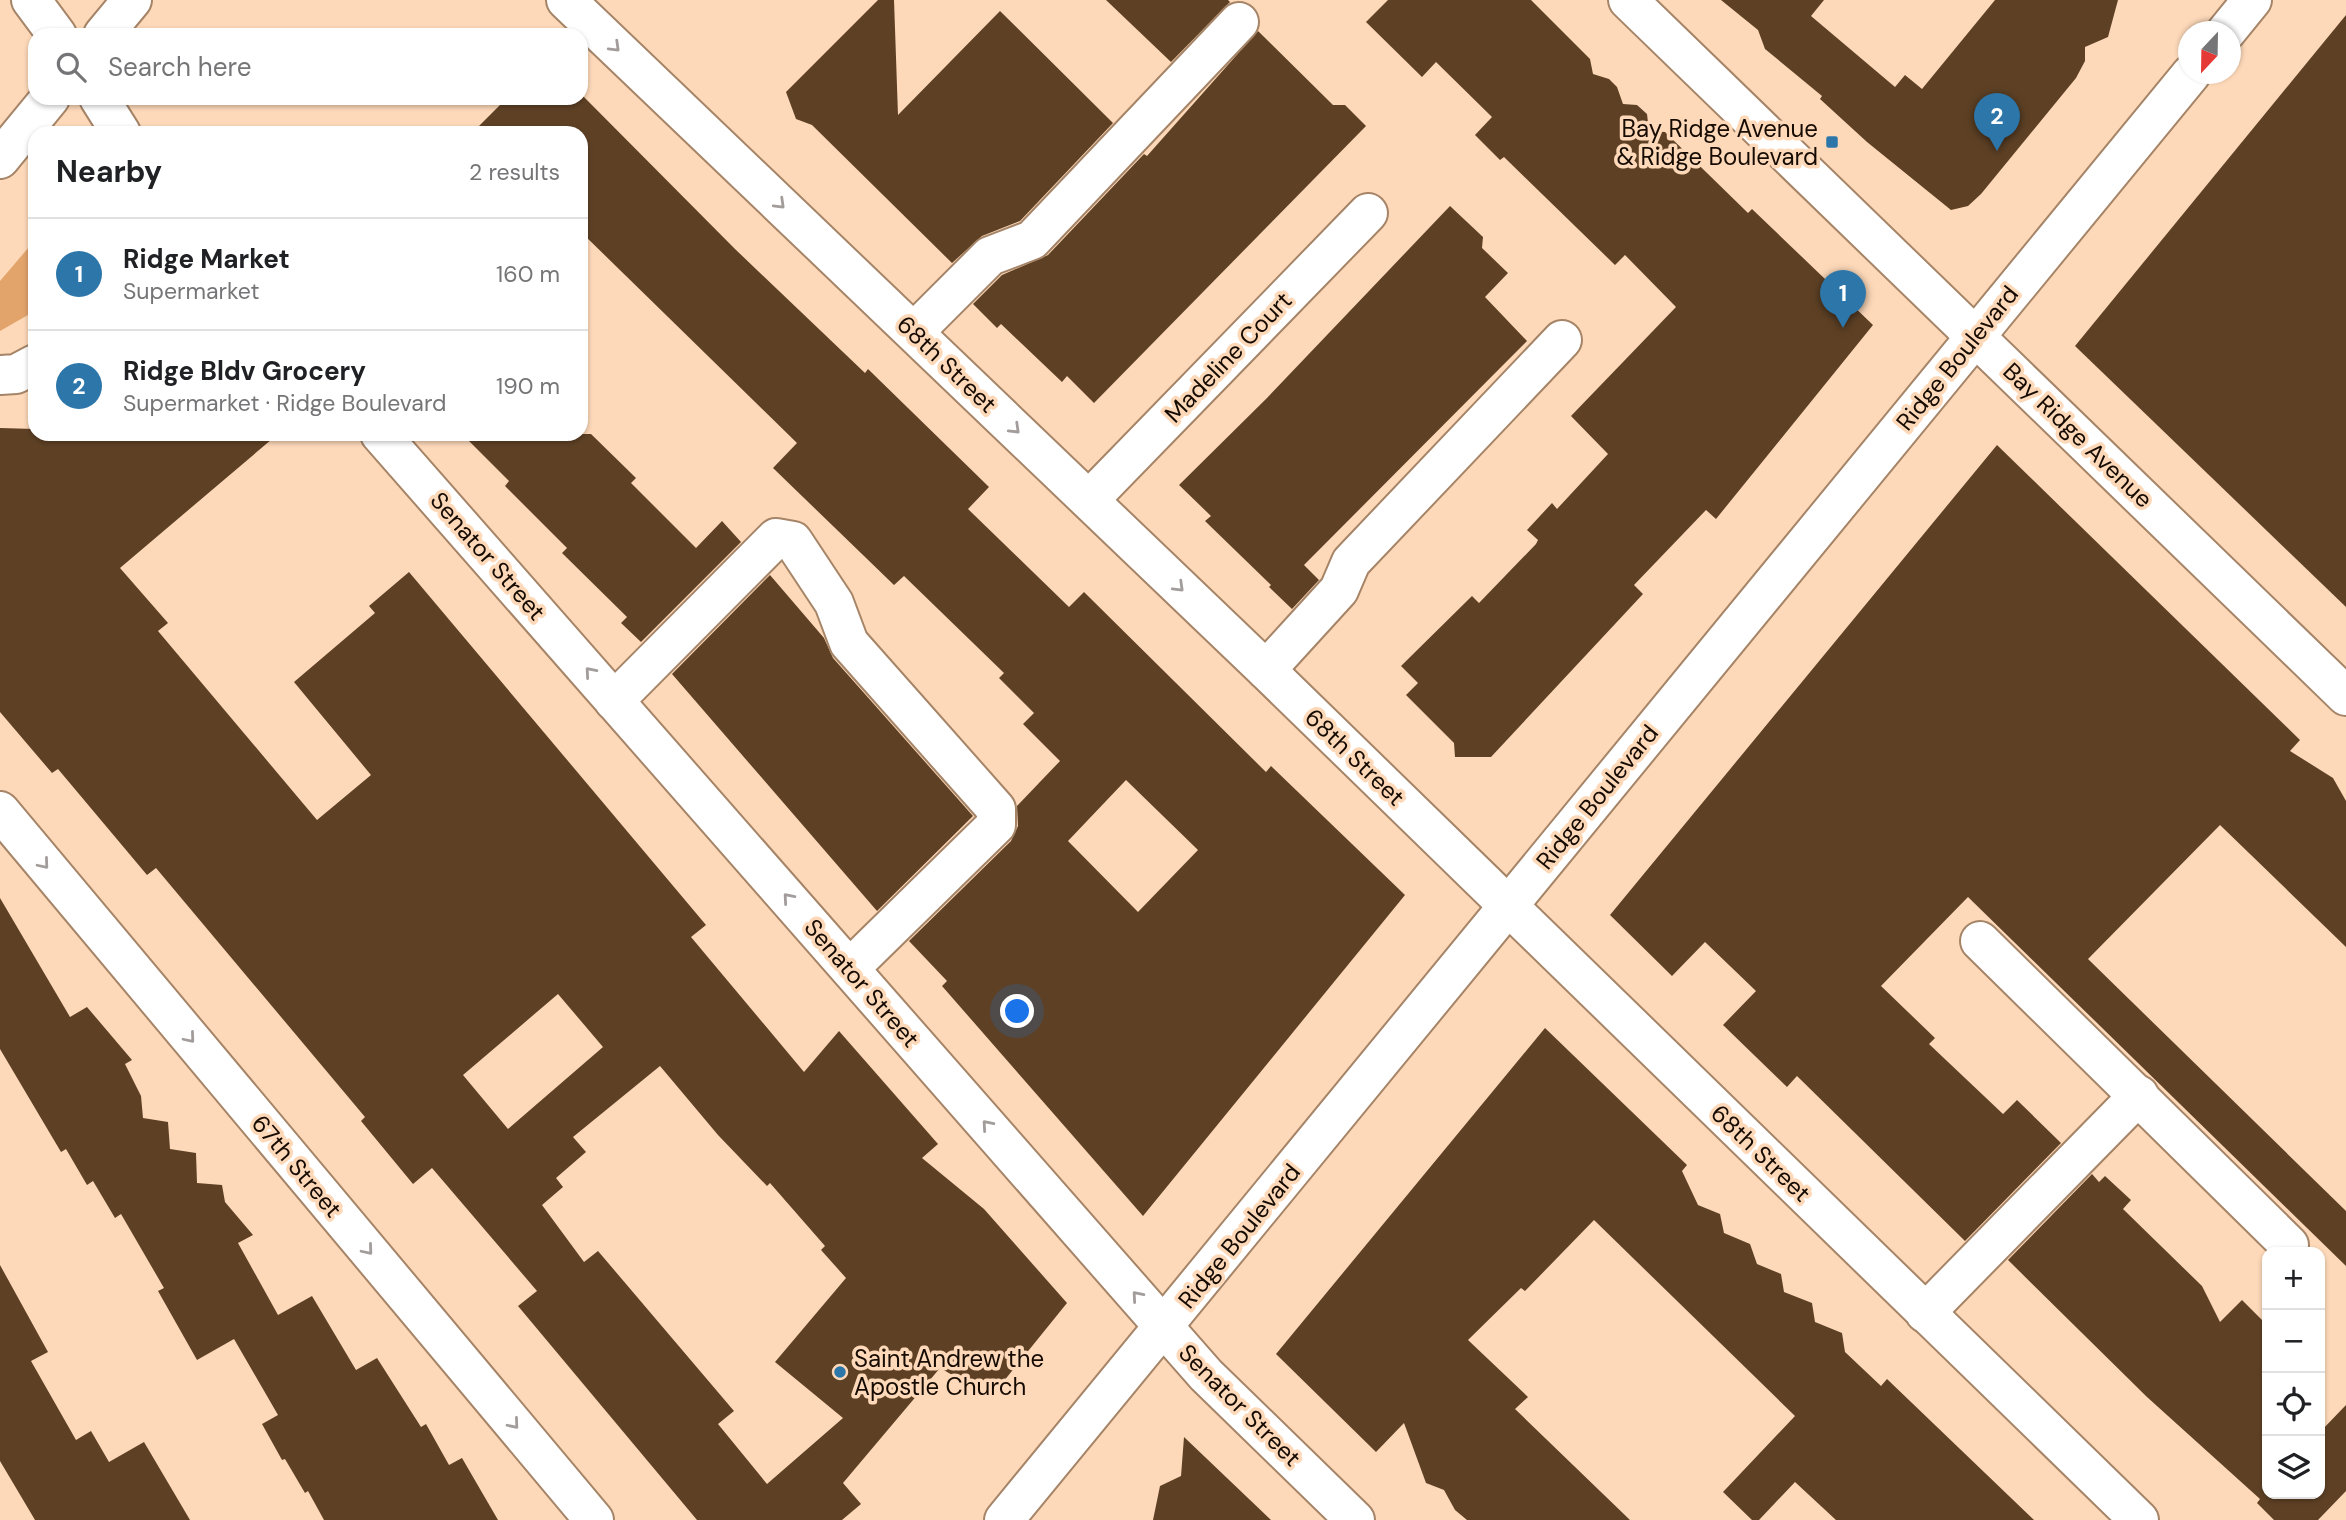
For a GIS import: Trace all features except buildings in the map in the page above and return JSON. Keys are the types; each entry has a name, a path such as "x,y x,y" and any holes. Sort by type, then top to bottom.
{"street":[{"path":"32,0 52,28"},
{"path":"109,28 132,0"},
{"name":"68th Street","path":"566,0 1266,670 2139,1520"},
{"name":"Bay Ridge Avenue","path":"1628,0 2346,695"},
{"path":"2235,21 2252,0"},
{"path":"914,332 990,256 1032,240 1239,22"},
{"name":"Ridge Boulevard","path":"1003,1520 2183,84"},
{"path":"0,159 44,105"},
{"path":"103,105 117,126"},
{"name":"Madeline Court","path":"1089,500 1368,213"},
{"path":"1266,670 1339,590 1351,562 1562,340"},
{"path":"0,375 16,374 28,367"},
{"name":"Senator Street","path":"386,441 1206,1375 1355,1520"},
{"path":"614,701 776,538 793,541 834,603 849,643 996,809 996,825 850,968"},
{"name":"67th Street","path":"0,811 594,1520"},
{"path":"1980,941 2289,1245"},
{"path":"1925,1313 2139,1095"}],"shaded area":[{"path":"28,248 28,315 0,331 0,281"}],"place":[{"name":"Bay Ridge Avenue & Ridge Boulevard","path":"1832,142"},
{"name":"Ridge Bldv Grocery","path":"1997,151"},
{"name":"Ridge Market","path":"1843,328"},
{"name":"Saint Andrew the Apostle Church","path":"840,1372"}]}
